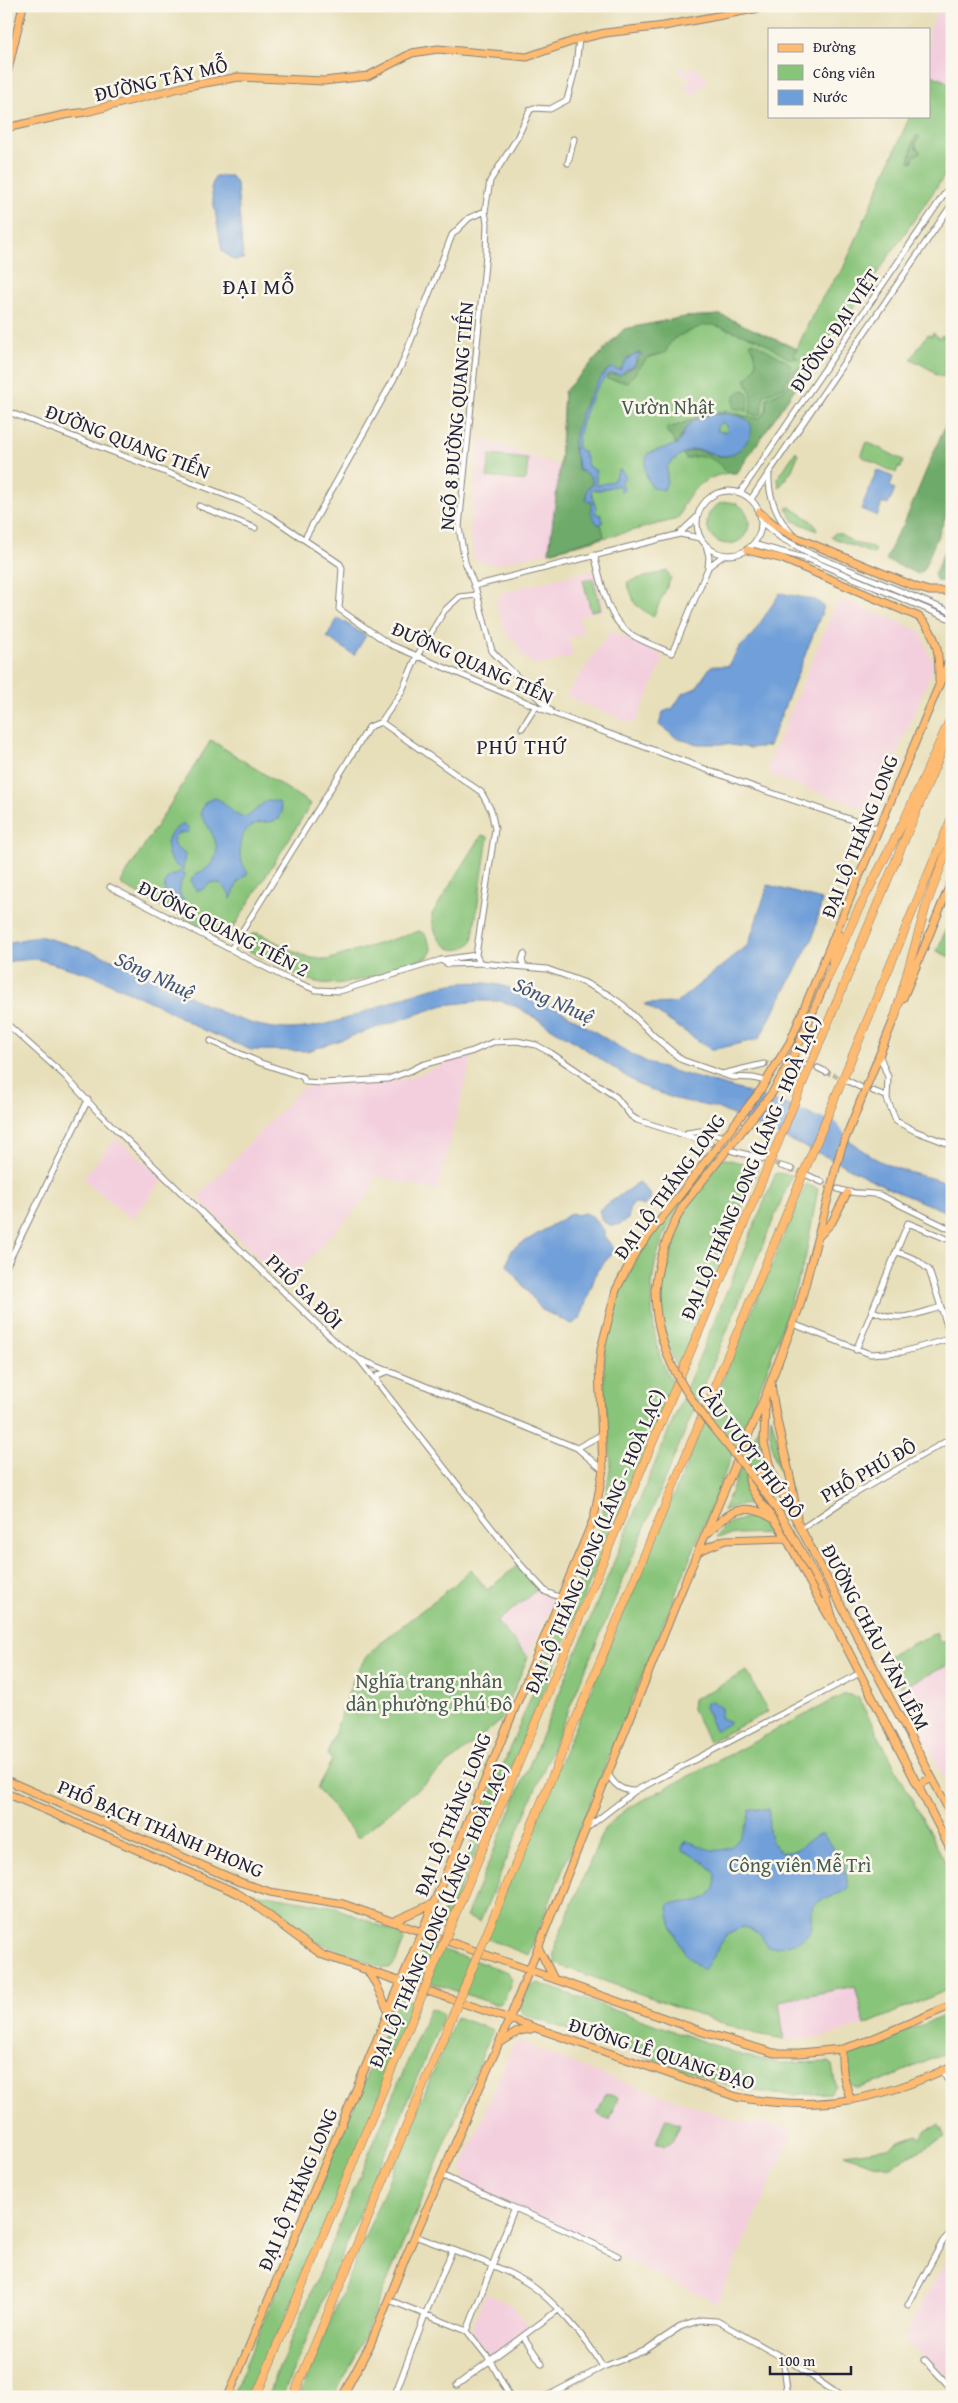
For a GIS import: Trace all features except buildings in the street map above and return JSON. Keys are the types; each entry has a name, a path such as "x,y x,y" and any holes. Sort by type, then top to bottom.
{"highway":[{"path":"828,979 857,912 903,823 952,715"},
{"name":"ĐẠI LỘ THĂNG LONG (LÁNG - HOÀ LẠC)","path":"256,2397 460,1903 952,726"},
{"path":"292,2397 952,817"},
{"path":"894,1020 926,906 952,837"}],"main road":[{"path":"6,78 23,6"},
{"path":"579,39 771,6"},
{"name":"ĐƯỜNG TÂY MỖ","path":"6,128 86,112 187,86 239,77 324,80 368,76 412,53 438,49 527,58 579,39"},
{"path":"759,512 780,529 795,537 916,587 929,591 952,591"},
{"path":"750,547 783,559 919,617 933,633 936,643 939,684"},
{"name":"ĐẠI LỘ THĂNG LONG","path":"228,2397 594,1518 602,1470 600,1349 616,1290 635,1253 760,1091 790,1042 952,654"},
{"path":"342,2397 361,2366 441,2175 509,2020 705,1535 766,1394 793,1324 835,1167 848,1131 952,880"},
{"name":"ĐẠI LỘ THĂNG LONG","path":"656,1291 661,1255 684,1204 772,1093 796,1051 828,979 846,909"},
{"path":"817,1238 832,1222 847,1193"},
{"name":"CẦU VƯỢT PHÚ ĐÔ","path":"656,1291 656,1314 660,1335 675,1374 772,1502 792,1533 826,1597 836,1627"},
{"path":"771,1381 774,1412 795,1494 797,1521"},
{"name":"ĐƯỜNG CHÂU VĂN LIÊM","path":"766,1394 764,1443 772,1474 952,1816"},
{"name":"ĐƯỜNG CHÂU VĂN LIÊM","path":"772,1474 757,1470 749,1476 749,1481 775,1520 824,1610 836,1627 952,1852"},
{"path":"705,1535 725,1516 739,1510 755,1510 775,1520"},
{"path":"699,1551 725,1540 785,1538"},
{"path":"918,1785 932,1778"},
{"name":"PHỐ BẠCH THÀNH PHONG","path":"6,1780 240,1882 270,1892 344,1904 529,1970"},
{"name":"PHỐ BẠCH THÀNH PHONG","path":"6,1793 237,1893 256,1905 302,1942 323,1955 369,1973 509,2020"},
{"path":"394,1921 432,1904"},
{"path":"538,1947 554,1980"},
{"name":"ĐƯỜNG LÊ QUANG ĐẠO","path":"529,1970 706,2033 761,2050 788,2054 842,2049 865,2042 952,2005"},
{"path":"369,1973 388,2011"},
{"name":"ĐƯỜNG LÊ QUANG ĐẠO","path":"509,2020 737,2097 794,2104 823,2104 851,2100 892,2090 952,2066"},
{"path":"498,2044 519,2031 534,2028"},
{"path":"842,2049 841,2065 844,2081 851,2100"}],"street":[{"name":"NGÕ 8 ĐƯỜNG QUANG TIẾN","path":"553,714 492,651 474,586 465,562 458,527 486,254 487,224 485,212 490,181 517,138 530,110 550,109 569,97 576,66 579,39"},
{"path":"568,163 574,139"},
{"name":"ĐƯỜNG ĐẠI VIỆT","path":"740,493 952,183"},
{"name":"ĐƯỜNG ĐẠI VIỆT","path":"751,500 952,204"},
{"path":"305,538 401,366 452,235 469,218 485,212"},
{"path":"807,396 817,403"},
{"name":"ĐƯỜNG QUANG TIẾN","path":"6,411 253,506 305,538 336,560 342,568 339,609 389,644 553,714 754,787 879,829"},
{"path":"769,473 768,486 774,506 783,524 795,537"},
{"path":"680,534 697,517 704,503 711,496 720,492 740,493 751,500 759,512 761,522 758,538 750,547 738,554 724,555 716,553 700,538 697,517"},
{"path":"200,506 255,528"},
{"path":"761,522 781,538 811,554 952,612"},
{"path":"474,586 680,534 700,538"},
{"path":"594,555 610,609 617,621 631,634 672,653 708,568 709,557 706,545"},
{"path":"750,547 808,559 948,618"},
{"path":"708,568 724,555"},
{"path":"231,949 369,727 381,722 407,683 417,656 444,611 460,597 477,596"},
{"path":"522,728 536,706"},
{"path":"381,722 480,792 491,810 495,829 476,955 480,963"},
{"name":"ĐƯỜNG QUANG TIẾN 2","path":"110,887 306,987 327,991 355,988 441,960 448,964 480,963 547,969 584,982 609,995 682,1060 731,1077 753,1078 766,1081"},
{"path":"524,954 522,960 524,967"},
{"path":"441,960 476,955"},
{"name":"PHỐ SA ĐÔI","path":"6,1023 65,1076 325,1332 359,1359 536,1582 546,1592 562,1598"},
{"path":"211,1040 262,1063 303,1077 305,1082 323,1083 388,1079 444,1057 473,1051 499,1041 530,1044 551,1053 611,1093 631,1116 637,1120 710,1143"},
{"path":"879,1054 888,1077 886,1096 896,1121 915,1132 952,1145"},
{"path":"795,1062 804,1064"},
{"path":"722,1074 764,1064"},
{"path":"818,1068 826,1072"},
{"path":"844,1079 860,1087"},
{"path":"873,1091 886,1096"},
{"path":"6,1267 88,1100"},
{"path":"684,1134 700,1132 725,1137"},
{"path":"733,1151 764,1159"},
{"path":"781,1166 791,1169"},
{"path":"807,1176 822,1182"},
{"path":"838,1189 847,1193 880,1195 952,1230"},
{"path":"856,1350 908,1224 952,1240"},
{"path":"793,1324 870,1354 890,1354 951,1338 929,1270 917,1260 898,1252"},
{"path":"873,1311 886,1317 899,1318 941,1306"},
{"path":"359,1359 577,1448 602,1470"},
{"path":"377,1384 378,1375 389,1371"},
{"path":"577,1448 602,1435"},
{"name":"PHỐ PHÚ ĐÔ","path":"801,1529 849,1497 952,1438"},
{"path":"585,1830 635,1791 860,1673"},
{"path":"608,1773 615,1784 621,1788 635,1791"},
{"path":"943,2070 952,2089"},
{"path":"441,2175 514,2209 566,2229 618,2256"},
{"path":"467,2331 514,2209"},
{"path":"908,2305 943,2241 952,2231"},
{"path":"415,2236 492,2266 528,2284 558,2310 580,2334 594,2350 603,2367"},
{"path":"394,2397 452,2251"},
{"path":"389,2300 467,2331 490,2360 510,2397"},
{"path":"457,2385 558,2310"},
{"path":"541,2397 557,2391 603,2367 644,2351 680,2326 701,2320 718,2321 784,2358 842,2397"},
{"path":"523,2336 542,2364"},
{"path":"784,2358 788,2397"},
{"path":"925,2360 951,2387"}],"shaded area":[{"path":"939,6 952,6 952,84 930,74 930,29"},
{"path":"681,66 689,71 692,66 709,78 694,96 684,89 691,79 678,70"},
{"path":"480,438 560,466 549,552 493,564 474,560 470,529"},
{"path":"593,570 604,610 579,616 583,634 569,638 573,656 536,666 520,654 516,640 508,637 496,604 501,593"},
{"path":"845,600 920,631 934,666 876,802 863,808 772,776 768,766 836,604"},
{"path":"610,631 660,654 663,661 637,720 630,723 566,696"},
{"path":"473,1053 437,1191 376,1176 367,1197 286,1284 197,1198 302,1088 407,1079"},
{"path":"116,1138 163,1179 132,1220 83,1178"},
{"path":"538,1589 553,1601 528,1657 497,1622"},
{"path":"936,1633 939,1641 952,1635 952,1793 882,1659"},
{"path":"855,1985 865,2025 822,2037 801,2040 784,2039 779,2001"},
{"path":"516,2043 524,2043 586,2069 734,2120 787,2127 792,2135 717,2303 465,2184 462,2168 508,2055"},
{"path":"952,2249 952,2373 947,2375 904,2341 909,2327"},
{"path":"485,2293 512,2305 531,2328 491,2357 471,2330"}],"green space":[{"name":"Vườn Nhật","path":"930,74 952,84 952,165 737,473 722,474 701,484 690,495 677,519 549,552 560,466 564,392 624,329 685,317 721,315 797,349 817,307 843,269 909,118 930,118"},
{"path":"917,135 920,137 916,142 916,147 921,152 914,156 913,161 909,162 913,142"},
{"path":"721,315 797,349 794,355 798,358 788,358 758,339 714,325 704,325 678,336 670,343 665,353 647,358 628,382 607,379 606,376 624,373 636,365 639,353 627,359 620,370 609,369 606,371 586,401 574,441 579,471 586,472 593,479 590,500 598,524 601,524 604,536 549,552 560,466 564,392 624,329 685,317"},
{"path":"933,333 940,338 942,335 952,341 952,356 948,356 943,364 947,366 943,377 934,374 935,372 911,359 928,334 931,336"},
{"path":"753,342 788,362 792,368 784,387 764,395 761,414 756,416 750,413 752,395 745,379 753,372 756,363 755,354 750,344"},
{"path":"799,367 807,371 737,473 726,472 718,463 708,458 698,456 686,459 683,454 695,450 718,456 730,455 746,443 745,418 724,414 724,411 751,418 760,418 766,411 767,398 786,389 795,369"},
{"path":"745,390 749,396 747,411 733,408 734,396 740,391"},
{"path":"952,409 952,502 923,571 918,574 886,560 898,531 903,526"},
{"path":"707,411 722,412 722,414 707,416 684,432 676,444 666,430 668,427 681,424"},
{"path":"867,442 903,460 901,468 898,467 896,473 861,456"},
{"path":"796,451 798,455 792,470 779,488 778,478"},
{"path":"490,455 528,459 526,481 487,477"},
{"path":"732,502 740,505 746,511 749,523 746,535 740,541 724,544 716,541 710,535 707,519 710,511 716,505"},
{"path":"790,507 810,520 817,531 794,521 786,508"},
{"path":"835,533 841,534 854,543 873,547 876,552 873,554 831,537"},
{"path":"952,533 952,582 937,581 934,575"},
{"path":"667,571 671,578 653,617 635,604 627,582"},
{"path":"593,578 601,609 591,611 583,580"},
{"path":"211,740 311,804 230,933 219,936 123,886 121,882"},
{"path":"482,835 488,837 472,942 464,948 457,950 444,944 439,938 435,931 432,914"},
{"path":"952,915 952,958 937,951"},
{"path":"419,931 425,934 432,950 428,957 373,977 358,981 329,984 299,976 249,951 247,940 252,934 258,933 305,957 327,960"},
{"path":"715,1152 717,1154 687,1195 665,1233 653,1275 652,1299 656,1342 663,1364 674,1384 444,1927 438,1924 580,1577 602,1517 611,1463 604,1384 604,1356 608,1329 620,1292 642,1249"},
{"path":"722,1158 758,1167 679,1372 665,1331 661,1289 663,1268 676,1227 686,1208"},
{"path":"776,1173 792,1175 480,1922 466,1917"},
{"path":"806,1184 818,1189 805,1260 767,1370 528,1955 485,1938"},
{"path":"771,1416 791,1494 774,1456 770,1437"},
{"path":"760,1423 761,1448 767,1468 752,1467 748,1471 746,1481 762,1507 742,1505 723,1511"},
{"path":"749,1517 764,1521 776,1533 737,1534 717,1537 726,1524"},
{"name":"Nghĩa trang nhân dân phường Phú Đô","path":"518,1565 538,1589 497,1622 528,1657 501,1720 358,1838 317,1788 332,1760 327,1755 354,1677 364,1660 380,1643 453,1586 471,1569 487,1590"},
{"path":"936,1633 939,1641 952,1641 952,1663 902,1688 885,1657"},
{"path":"747,1671 768,1712 709,1742 692,1709 693,1700"},
{"name":"Công viên Mễ Trì","path":"845,1694 858,1697 952,1875 952,1988 865,2025 855,1986 779,2001 784,2039 756,2034 734,2027 556,1964 554,1954 556,1942 604,1829 628,1808"},
{"path":"248,1892 331,1906 401,1934 404,1941 391,1968 384,1968 312,1940"},
{"path":"432,1946 508,1972 512,1980 505,1999 500,2004 494,2004 421,1979 418,1970 419,1960 424,1951"},
{"path":"538,1983 744,2056 780,2063 828,2062 832,2065 836,2087 830,2093 795,2095 744,2090 525,2015 521,2004 529,1987"},
{"path":"399,1997 418,2004 252,2397 232,2397"},
{"path":"430,2008 444,2014 282,2397 267,2397"},
{"path":"952,2013 952,2050 883,2080 858,2088 850,2084 846,2057 852,2052"},
{"path":"456,2017 493,2030 357,2353 334,2397 299,2397"},
{"path":"606,2093 618,2098 609,2120 600,2117 598,2113"},
{"path":"666,2118 680,2124 672,2142 665,2146 656,2142"},
{"path":"939,2125 946,2137 888,2167 872,2165 844,2154 888,2148 899,2141 917,2135 921,2138 925,2131"}],"water":[{"path":"215,176 231,176 237,185 243,259 233,260 222,251 211,188"},
{"path":"639,353 642,354 637,358 633,367 620,375 611,373 605,378 587,407 580,431 578,449 584,452 588,466 596,471 596,486 613,481 619,470 626,477 621,481 624,490 621,491 618,485 600,490 592,490 596,508 595,513 601,515 603,522 598,525 591,513 592,502 586,500 587,488 592,486 592,479 578,468 574,446 577,426 586,403 604,374 611,368 620,370 627,359"},
{"path":"727,414 744,418 751,427 749,439 739,450 728,456 696,450 685,453 667,467 667,481 664,490 653,488 648,480 646,471 648,453 678,444 685,429 696,419","holes":["723,422 728,429 725,432 717,431 717,426"]},
{"path":"877,470 893,477 890,487 895,489 888,505 882,503 877,516 861,509"},
{"path":"780,593 816,600 824,607 769,746 750,748 725,744 698,744 678,739 659,725 663,712 673,708 682,694 696,688 711,666 729,666 738,649 751,637"},
{"path":"338,618 366,636 354,655 327,637"},
{"path":"215,798 223,802 235,814 243,817 250,815 267,800 279,802 282,811 279,819 255,824 244,833 241,839 240,853 241,860 248,873 238,882 231,899 226,889 218,883 210,883 202,890 196,890 191,880 196,874 207,868 216,855 215,841 209,827 200,814 205,802"},
{"path":"184,824 185,827 189,828 188,832 177,835 173,842 175,847 185,854 183,870 171,860 167,847 171,834 176,828"},
{"path":"179,872 186,874 181,884 180,892 183,900 191,907 179,908 172,905 167,898 165,884 168,877"},
{"path":"768,885 822,900 813,937 759,1039 712,1050 644,1004 676,1003 748,945"},
{"path":"39,936 120,962 232,1017 269,1027 288,1029 342,1020 421,991 448,985 475,982 503,986 541,1000 629,1053 652,1064 751,1093 807,1113 866,1153 886,1164 952,1184 952,1214 892,1190 827,1157 717,1108 675,1099 639,1085 570,1039 517,1007 500,1001 444,1005 308,1051 251,1050 201,1029 160,1006 92,975 37,959 11,961 6,964 6,943"},
{"path":"639,1182 651,1195 650,1200 644,1206 634,1203 629,1210 628,1219 621,1223 609,1225 602,1221 599,1210"},
{"path":"572,1213 577,1215 584,1213 592,1216 604,1230 604,1236 615,1250 597,1271 580,1319 572,1324 542,1310 507,1265 511,1250"},
{"path":"711,1701 721,1708 721,1717 730,1723 715,1731 705,1707 706,1703"},
{"path":"750,1809 769,1809 771,1838 773,1843 782,1852 795,1850 815,1836 823,1834 844,1864 848,1887 846,1890 817,1902 813,1906 812,1926 805,1937 800,1940 779,1947 767,1947 758,1933 742,1927 726,1936 704,1970 690,1959 684,1951 671,1923 668,1906 671,1903 695,1901 707,1897 714,1888 716,1881 707,1864 682,1850 682,1847 686,1841 713,1850 728,1848 734,1844 743,1832"}],"waterway":[{"name":"Sông Nhuệ","path":"816,1122 831,1124 842,1138"}],"tunnel":[{"path":"764,1064 792,1062"},
{"path":"826,1072 844,1079"},
{"path":"768,1160 781,1166"},
{"path":"791,1169 804,1174"}],"district":[{"name":"ĐẠI MỖ","path":"259,286"},
{"name":"PHÚ THỨ","path":"522,746"}]}
